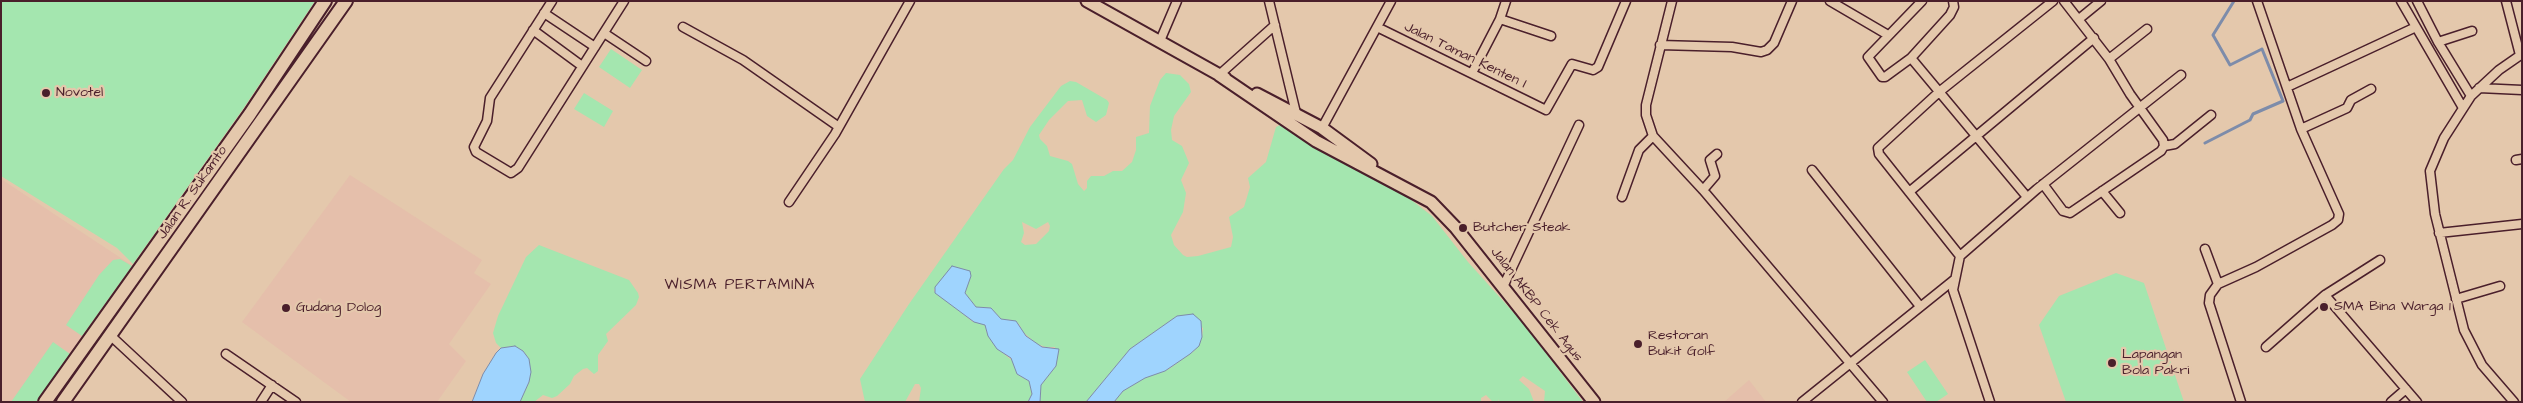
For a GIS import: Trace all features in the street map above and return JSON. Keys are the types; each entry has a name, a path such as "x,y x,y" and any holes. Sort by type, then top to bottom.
{"highway":[{"name":"Jalan R. Sukamto","path":"45,402 250,114 326,1"},
{"name":"Jalan R. Sukamto","path":"63,402 346,1"}],"main road":[{"name":"Jalan AKBP Cek Agus","path":"1087,1 1219,75 1322,128 1407,191"},
{"name":"Jalan AKBP Cek Agus","path":"1219,75 1316,141 1407,191 1431,202 1456,228 1594,402"}],"street":[{"path":"552,1 490,98 487,121 474,147 475,152 509,172 516,170 624,1"},
{"path":"789,202 839,127 910,1"},
{"path":"1160,41 1177,1"},
{"path":"1269,1 1296,113"},
{"path":"1322,128 1391,1"},
{"path":"1472,73 1500,19 1506,1"},
{"name":"Jalan Taman Kenten I","path":"1377,27 1546,110 1572,64 1593,70 1598,67 1626,1"},
{"path":"1672,1 1646,105 1646,115 1653,136 1703,190 1883,402"},
{"path":"1660,45 1732,48 1761,52 1767,50 1774,43 1792,1"},
{"path":"1830,1 1888,36"},
{"path":"1922,1 1868,57 1882,77 1889,75 1911,58 1950,15 1954,7 1953,1"},
{"path":"1960,256 1879,154 1878,148 1939,92 2053,1"},
{"path":"2043,184 2066,213 2070,213 2161,151 2164,146 2163,140 2109,59 2064,1"},
{"path":"2079,19 2101,1"},
{"path":"2241,402 2209,303 2210,295 2218,284 2256,267 2338,220 2339,214 2301,129 2257,1"},
{"path":"2402,1 2463,108"},
{"path":"2417,1 2438,42 2471,96"},
{"path":"2506,1 2521,55 2499,70 2471,96 2444,138 2430,171 2440,233 2456,299 2471,348 2482,365 2514,402"},
{"path":"544,13 594,47"},
{"path":"1500,19 1551,36"},
{"path":"1219,75 1274,25"},
{"path":"683,27 743,60 839,127"},
{"path":"2287,87 2416,28"},
{"path":"2109,59 2146,29"},
{"path":"533,30 582,66"},
{"path":"2438,42 2472,31"},
{"path":"604,33 646,61"},
{"path":"1909,192 2094,38"},
{"path":"1911,58 2027,197"},
{"path":"1990,402 1953,290 1960,256 2027,197 2181,75"},
{"path":"2479,88 2522,90"},
{"path":"2301,129 2347,108 2351,100 2371,89"},
{"path":"2164,146 2175,144 2211,115"},
{"path":"1502,287 1579,125"},
{"path":"1622,198 1639,150 1653,136"},
{"path":"1703,190 1715,176 1710,160 1718,154"},
{"path":"1812,170 1919,306"},
{"path":"2102,191 2120,213"},
{"path":"2440,233 2522,224"},
{"path":"2206,249 2218,284"},
{"path":"2266,347 2325,295 2380,260"},
{"path":"1802,402 1919,306 1955,279"},
{"path":"2456,299 2500,286"},
{"path":"2325,295 2417,402"},
{"path":"111,336 182,402"},
{"path":"226,354 272,385 284,399 296,402"},
{"path":"261,402 272,385"},
{"path":"2391,402 2406,389"}],"shaded area":[{"path":"350,175 482,260 474,273 491,284 449,344 466,361 437,402 351,402 242,322"},
{"path":"1,179 133,266 37,402 1,402"},
{"path":"1749,380 1766,402 1724,402"}],"green space":[{"path":"1,1 315,1 243,109 133,264 117,248 1,176"},
{"path":"611,49 642,70 630,88 599,67"},
{"path":"1166,73 1180,75 1189,84 1191,92 1174,116 1171,130 1172,140 1182,146 1189,163 1181,180 1186,193 1183,212 1171,235 1174,245 1183,255 1187,257 1198,256 1231,247 1233,237 1229,217 1244,207 1250,187 1248,178 1266,162 1276,127 1280,125 1324,137 1370,168 1432,216 1468,262 1523,323 1583,402 1544,402 1545,391 1523,376 1519,380 1529,389 1534,402 1500,402 1498,399 1499,402 1493,402 1486,395 1481,398 1481,402 1114,402 1123,391 1145,378 1169,369 1194,351 1202,337 1203,328 1177,316 1130,349 1086,402 1040,402 1041,385 1056,366 1055,347 1037,344 1023,332 1019,324 1011,320 1001,319 991,308 976,307 965,293 967,284 934,289 934,291 973,322 980,322 986,326 986,331 999,350 1014,362 1017,374 1029,381 1032,395 1028,402 919,402 921,388 919,384 915,384 905,402 865,402 860,379 909,304 1004,169 1013,160 1030,127 1061,86 1070,81 1076,82 1109,103 1106,115 1096,122 1087,116 1082,100 1068,101 1049,120 1039,135 1040,139 1047,146 1050,156 1072,164 1078,184 1084,191 1087,188 1087,181 1091,176 1104,176 1113,171 1122,171 1132,162 1136,150 1136,137 1149,133 1150,106 1160,80","holes":["1022,222 1036,229 1048,222 1050,226 1049,231 1036,244 1025,245 1021,242 1024,233"]},
{"path":"584,93 613,111 604,127 574,109"},
{"path":"539,245 629,280 639,297 636,305 606,334 608,341 598,355 598,371 594,374 587,368 583,369 574,376 570,384 552,398 543,395 534,402 520,402 529,382 529,359 523,351 515,346 501,348 496,343 493,333 498,316 526,257"},
{"path":"120,259 132,266 82,336 66,325 99,275 113,260"},
{"name":"Lapangan Bola Pakri","path":"2116,273 2144,283 2184,402 2066,402 2039,325 2059,296"},
{"path":"53,342 70,354 36,402 11,402"},
{"path":"1925,360 1948,394 1936,402 1927,402 1907,372"}],"water":[{"path":"952,266 970,271 971,276 965,293 976,307 991,308 1001,319 1016,321 1026,336 1042,347 1059,349 1056,366 1041,385 1040,402 1028,402 1032,394 1029,381 1017,374 1011,358 997,349 988,336 985,325 974,322 935,293 935,287"},
{"path":"1193,314 1201,321 1202,337 1199,346 1190,354 1165,371 1145,378 1123,391 1114,402 1086,402 1130,349 1177,316"},
{"path":"515,346 523,351 529,359 531,372 529,382 520,402 472,402 483,374 496,353 501,348"}],"waterway":[{"path":"2205,143 2250,120 2253,114 2283,101 2262,49 2230,65 2213,35 2234,1"}],"place":[{"name":"Novotel","path":"46,93"},
{"name":"Butcher Steak","path":"1463,228"},
{"name":"SMA Bina Warga 1","path":"2324,307"},
{"name":"Gudang Dolog","path":"286,308"},
{"name":"Restoran Bukit Golf","path":"1638,344"},
{"name":"Lapangan Bola Pakri","path":"2112,363"}],"district":[{"name":"WISMA PERTAMINA","path":"740,286"}]}
